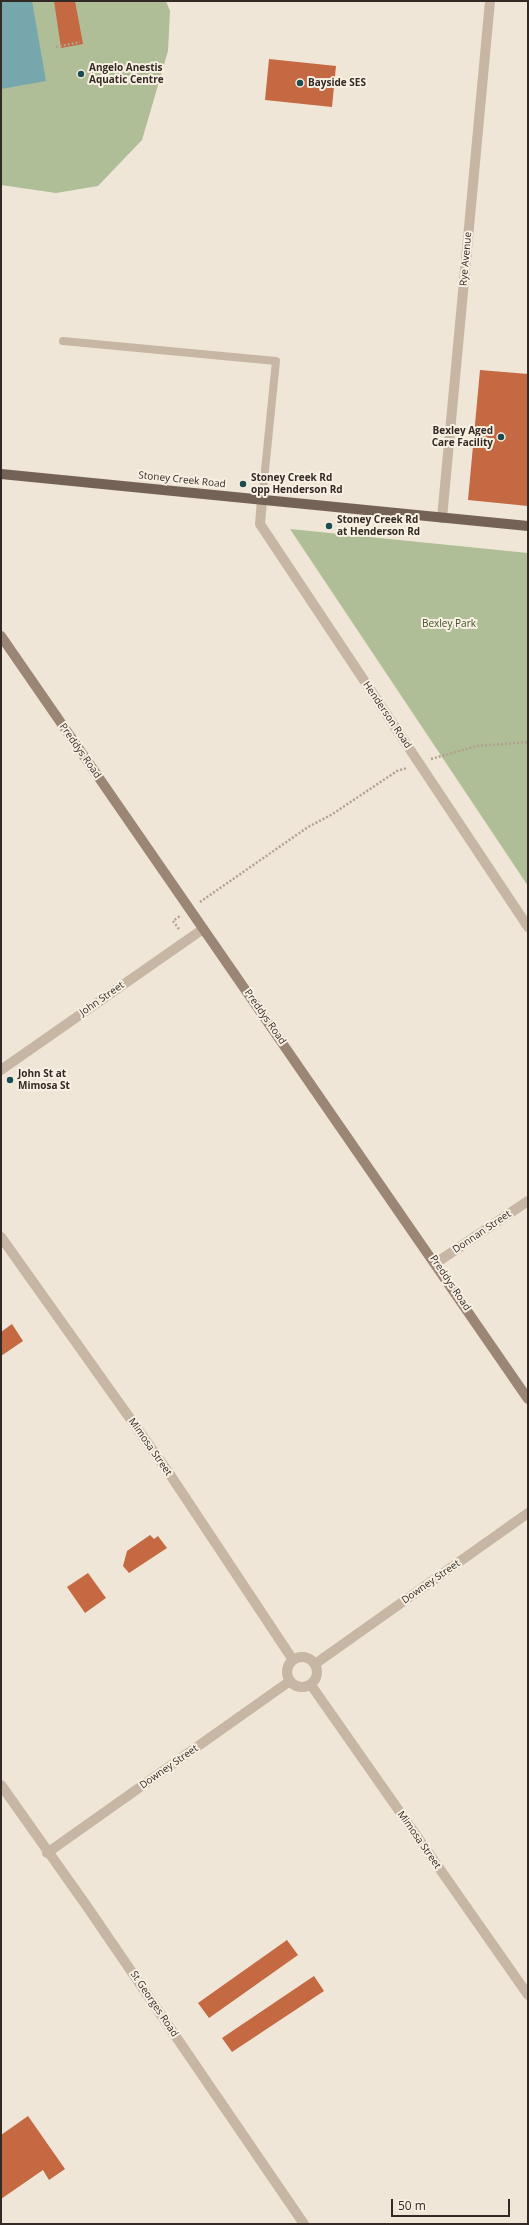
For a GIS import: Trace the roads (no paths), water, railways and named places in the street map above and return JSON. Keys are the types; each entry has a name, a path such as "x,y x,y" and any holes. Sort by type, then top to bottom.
{"main road":[{"name":"Stoney Creek Road","path":"1,474 528,526"},
{"name":"Preddys Road","path":"1,636 436,1263 528,1399"}],"street":[{"name":"Rye Avenue","path":"442,518 490,1"},
{"name":"Henderson Road","path":"262,500 260,524 528,927"},
{"name":"John Street","path":"1,1070 203,929"},
{"name":"Donnan Street","path":"436,1263 528,1202"},
{"name":"Mimosa Street","path":"1,1237 171,1476 293,1660"},
{"name":"Downey Street","path":"315,1664 528,1513"},
{"path":"304,1657 311,1660 315,1664 317,1677 311,1685 300,1687 290,1681 287,1670 293,1660 304,1657"},
{"name":"Downey Street","path":"47,1853 290,1681"},
{"name":"Mimosa Street","path":"311,1685 528,1995"},
{"name":"St Georges Road","path":"1,1786 47,1853 86,1905 304,2224"}],"lane":[{"path":"63,341 276,361 262,500"}],"water":[{"path":"1,1 32,1 46,81 1,89"}],"place":[{"name":"Angelo Anestis Aquatic Centre","path":"81,74"},
{"name":"Bayside SES","path":"300,83"},
{"name":"Bexley Aged Care Facility","path":"501,437"},
{"name":"Stoney Creek Rd opp Henderson Rd","path":"243,484"},
{"name":"Stoney Creek Rd at Henderson Rd","path":"329,526"},
{"name":"John St at Mimosa St","path":"10,1080"}],"park label":[{"name":"Bexley Park","path":"449,624"}]}
